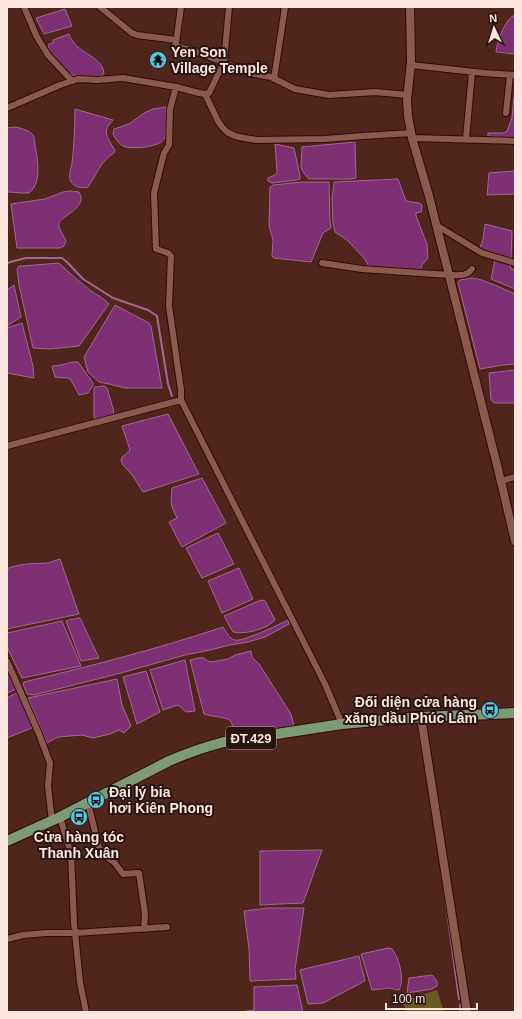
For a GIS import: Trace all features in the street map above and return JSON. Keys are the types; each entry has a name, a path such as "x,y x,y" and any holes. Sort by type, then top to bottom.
{"main road":[{"name":"ĐT.429","path":"7,841 56,819 169,761 224,742 342,724 421,717 515,713"}],"street":[{"path":"24,7 37,37 48,55 72,81"},
{"path":"100,7 132,33 175,44 254,74 271,77 295,89 329,95 374,92 408,95"},
{"path":"175,44 181,7"},
{"path":"7,108 60,85 78,79 97,80 123,78 176,87 204,94 209,93 224,62 229,7"},
{"path":"274,79 285,7"},
{"path":"410,7 411,65 408,95 408,116 515,541"},
{"path":"411,65 513,75 506,113"},
{"path":"466,139 472,72"},
{"path":"176,87 170,109 169,145 164,154 154,194 154,200 156,249 168,253 171,256 169,306 181,390 181,400 325,684 342,724"},
{"path":"204,94 218,121 227,132 235,136 257,140 412,135 515,141"},
{"path":"436,225 474,250 515,263"},
{"path":"322,263 362,269 449,276 464,275 472,269"},
{"path":"7,446 181,400"},
{"path":"501,481 515,477"},
{"path":"7,661 50,762 48,786 49,803 71,854 75,933 80,982 86,1012"},
{"path":"421,717 467,1012"},
{"path":"88,803 99,848 114,862 123,874 139,873 145,914 144,928"},
{"path":"7,939 23,935 46,933 75,933 166,927"}],"shaded area":[{"path":"65,9 72,26 44,34 36,18"},
{"path":"515,15 515,54 496,52 502,31 511,17"},
{"path":"69,34 77,46 98,61 103,68 104,73 102,76 83,77 73,75 63,67 48,50 49,44 53,43 53,40"},
{"path":"514,97 515,139 488,136 488,133 504,133 507,131 512,118"},
{"path":"166,107 166,132 164,139 161,142 151,146 132,148 123,146 118,142 113,134 114,129 129,124 144,113 153,109"},
{"path":"75,109 113,120 106,131 107,137 115,151 102,164 86,188 74,185 70,178 75,129"},
{"path":"16,127 28,131 34,137 38,174 34,188 29,193 7,191 7,128"},
{"path":"355,142 356,178 309,179 303,172 301,167 302,147"},
{"path":"275,144 294,148 300,179 272,183 268,181 268,178 275,175 277,172"},
{"path":"515,171 515,194 487,195 489,173"},
{"path":"398,179 406,201 419,203 422,205 421,212 416,213 416,216 427,244 428,258 422,265 420,271 369,267 365,259 347,240 335,232 333,223 332,198 334,182"},
{"path":"302,182 329,182 331,228 323,233 311,262 274,258 272,256 273,240 269,226 270,187 273,185"},
{"path":"70,191 79,192 81,201 75,209 59,222 59,227 66,241 64,246 60,248 17,248 11,204 45,199"},
{"path":"485,224 512,231 511,260 484,252 480,248"},
{"path":"495,260 510,264 511,269 515,270 515,289 491,279"},
{"path":"59,263 87,288 109,304 79,346 50,349 33,348 19,285 17,269 19,266"},
{"path":"471,278 484,281 515,294 515,364 480,369 458,283 460,280"},
{"path":"14,285 21,317 7,326 7,290"},
{"path":"115,305 149,323 151,326 162,388 125,388 99,382 88,372 84,357"},
{"path":"22,323 33,366 34,378 7,373 7,328"},
{"path":"78,362 93,383 93,386 88,393 79,395 71,380 68,378 55,377 52,366"},
{"path":"515,370 515,403 494,403 491,400 489,373"},
{"path":"104,386 107,388 114,412 111,416 95,419 94,389 95,387"},
{"path":"168,414 199,474 143,492 121,461 122,457 130,450 122,426"},
{"path":"202,478 226,523 182,547 169,522 177,518 171,501 172,488"},
{"path":"218,533 234,564 202,578 186,548"},
{"path":"60,559 79,614 7,629 7,569 26,564 48,563"},
{"path":"239,568 253,599 222,613 208,581"},
{"path":"261,600 265,601 275,620 262,629 243,633 233,632 224,616"},
{"path":"80,618 99,658 81,661 66,621"},
{"path":"288,620 289,624 265,637 185,655 34,695 27,694 23,684 24,682 124,657 223,627 231,638 239,640 262,632"},
{"path":"62,621 81,666 22,678 7,647 7,633"},
{"path":"251,651 252,657 259,664 291,714 294,726 237,735 230,720 204,714 190,660 204,658 211,662 228,659 235,655"},
{"path":"185,660 195,711 186,712 178,705 163,710 150,670"},
{"path":"7,669 17,689 7,693"},
{"path":"146,671 160,712 137,724 123,677"},
{"path":"117,679 122,705 131,726 124,733 119,730 93,738 82,735 58,737 47,743 28,698"},
{"path":"18,692 34,727 7,738 7,698"},
{"path":"322,850 303,903 260,905 260,851"},
{"path":"268,908 304,908 295,969 296,979 250,981 249,949 244,911"},
{"path":"388,948 392,949 397,957 401,975 401,986 399,990 389,988 372,990 361,954"},
{"path":"359,956 365,981 323,1003 308,1004 300,970"},
{"path":"432,975 437,981 437,986 432,989 407,993 409,978"},
{"path":"297,985 303,1012 240,1012 254,1010 254,987"},
{"path":"437,990 444,1012 406,1012 403,1001"}],"waterway":[{"path":"7,264 26,258 62,258 83,279 113,298 148,310 157,316 168,384 172,396"},
{"path":"419,728 421,743"},
{"path":"443,882 459,999"},
{"path":"460,1005 461,1012"}],"place":[{"name":"Yen Son Village Temple","path":"158,60"},
{"name":"Đối diện cửa hàng xăng dầu Phúc Lâm","path":"490,710"},
{"name":"Đại lý bia hơi Kiên Phong","path":"96,800"},
{"name":"Cửa hàng tóc Thanh Xuân","path":"79,817"}]}
